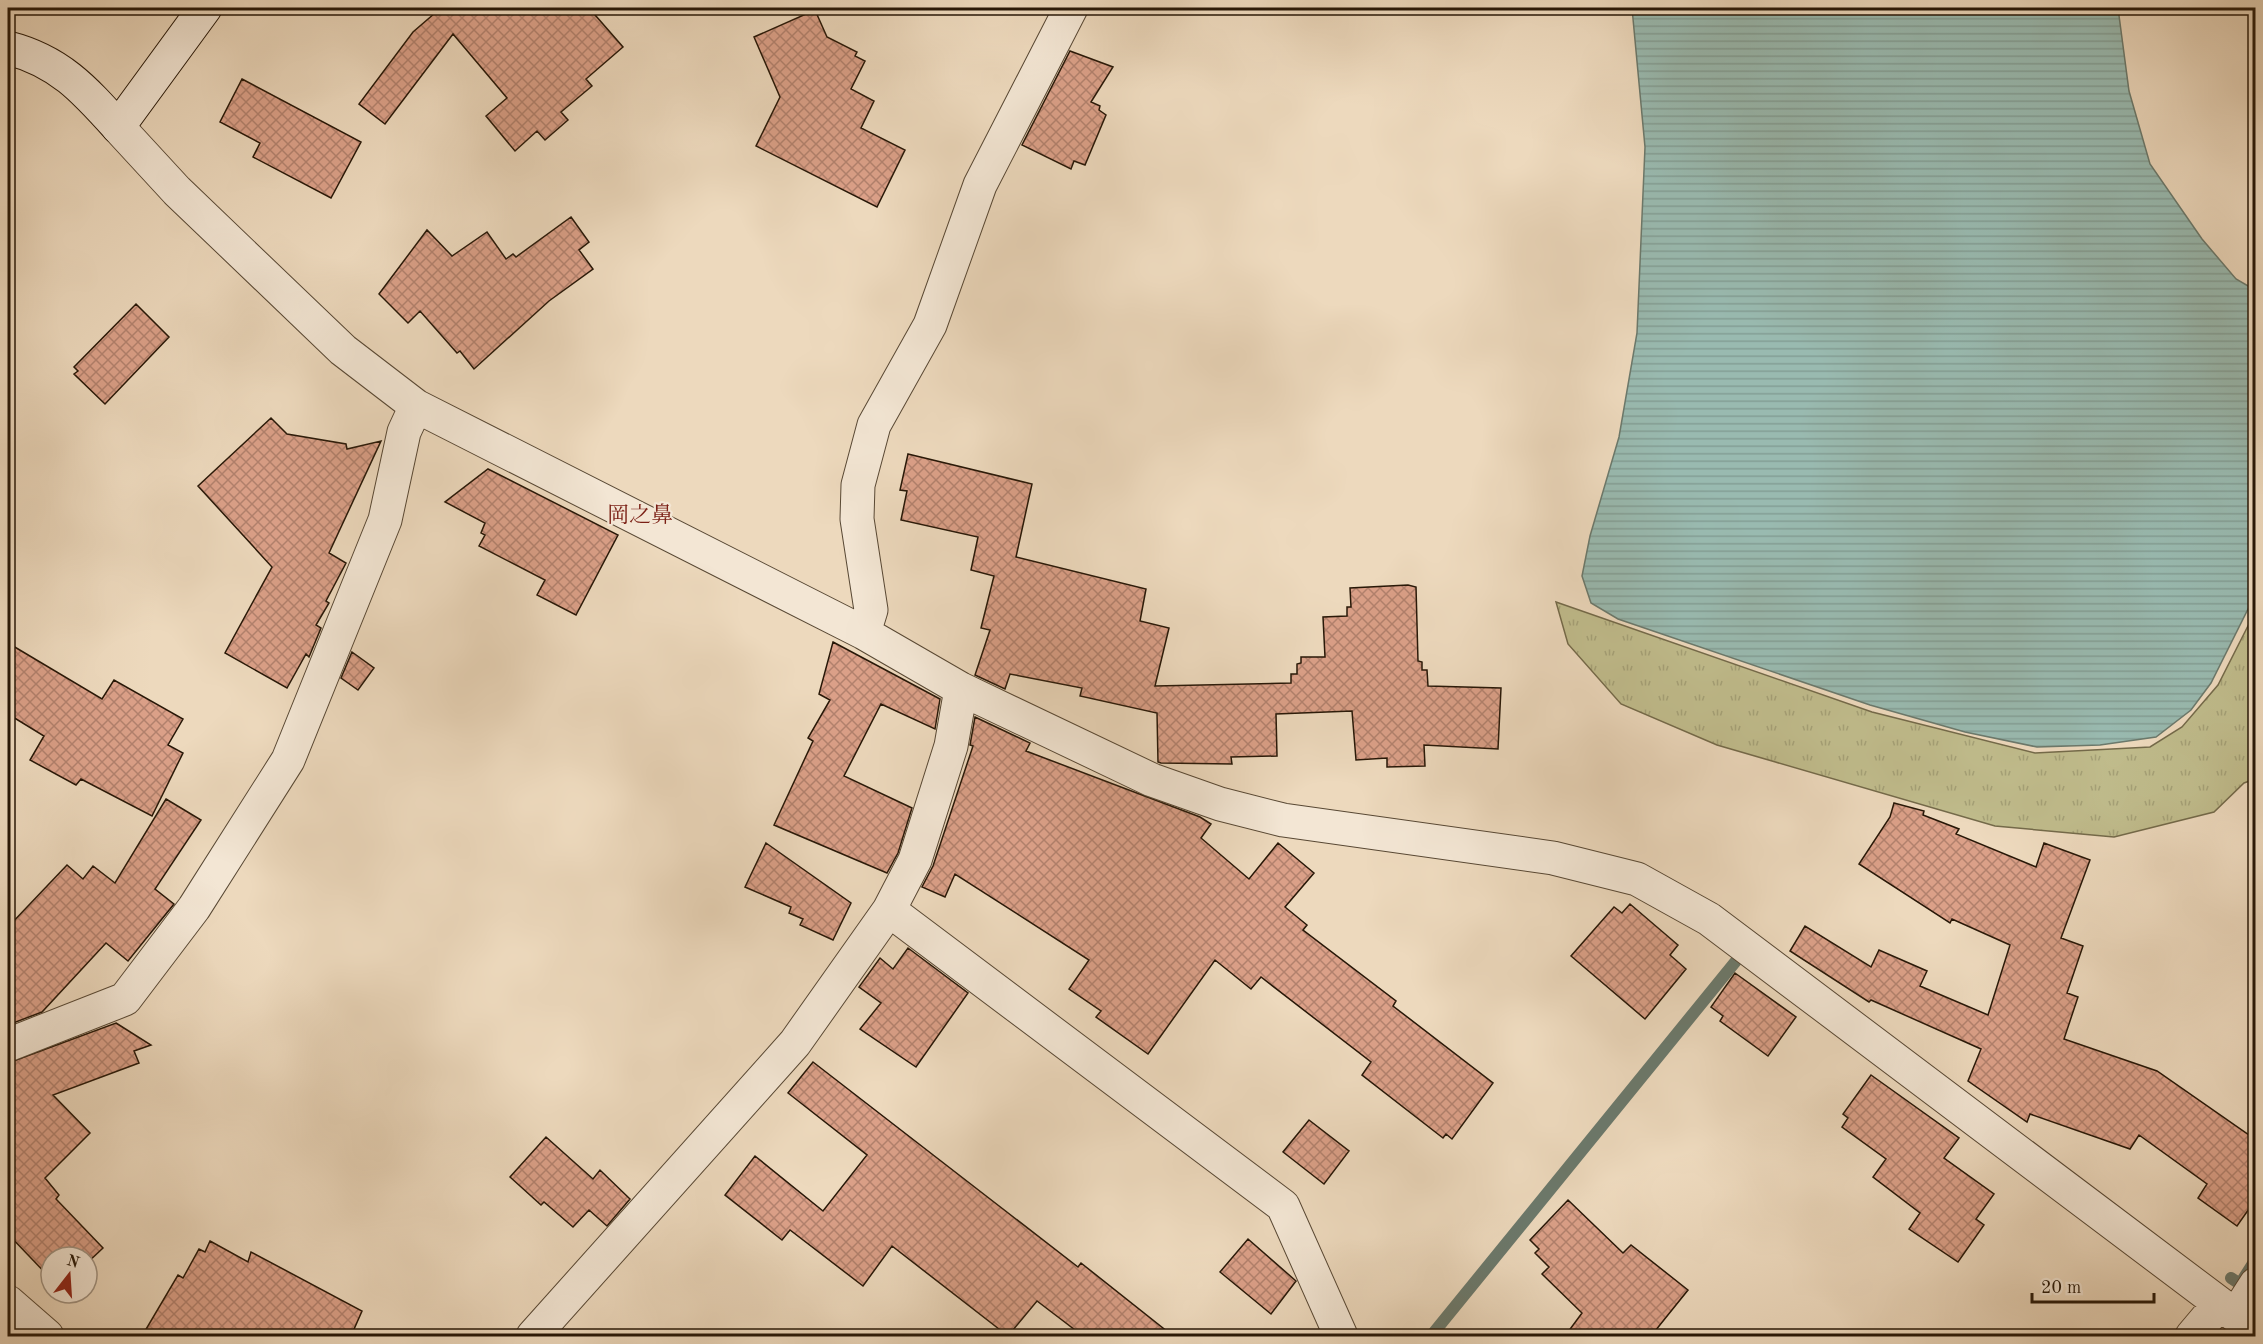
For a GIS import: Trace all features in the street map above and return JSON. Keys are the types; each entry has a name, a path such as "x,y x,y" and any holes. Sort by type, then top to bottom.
{"street":[{"path":"118,127 205,8"},
{"path":"864,633 871,610 857,519 858,485 874,425 930,325 980,185 1071,8"},
{"path":"8,48 49,63 77,82 177,191 343,350 416,406 864,633 961,689 1152,780 1220,804 1283,820 1553,858 1637,879 1709,919 2237,1316"},
{"path":"8,1045 125,999 194,908 288,760 385,520 404,432 416,406"},
{"path":"533,1336 795,1043 889,910 915,860 951,746 961,689"},
{"path":"889,910 1283,1206 1341,1336"},
{"path":"2192,1336 2237,1316 2256,1284"},
{"path":"8,1302 47,1336"}],"green space":[{"path":"1556,602 1872,712 2035,753 2150,747 2182,727 2218,685 2255,612 2255,779 2244,783 2214,812 2114,837 1995,826 1717,745 1621,704 1568,644"}],"water":[{"path":"1632,8 2118,8 2129,91 2150,164 2202,239 2236,279 2255,290 2255,595 2211,683 2191,710 2156,737 2100,745 2037,747 1965,732 1870,705 1618,619 1591,603 1582,576 1590,536 1619,437 1637,333 1645,147"}],"building":[{"path":"430,8 589,8 623,47 586,79 592,86 561,112 568,120 545,140 537,131 515,151 486,116 507,98 453,34 385,124 359,104 413,32 435,13"},
{"path":"815,10 827,37 857,52 855,56 865,61 851,89 874,101 861,128 905,150 877,207 756,146 780,97 754,37"},
{"path":"1070,51 1113,67 1091,102 1100,106 1099,110 1106,115 1085,165 1074,161 1071,169 1022,145"},
{"path":"242,79 361,142 331,198 253,157 260,143 220,122"},
{"path":"571,217 589,242 579,250 593,269 549,301 474,369 460,351 457,353 420,311 408,323 379,294 427,230 452,256 487,232 506,259 513,254 516,257"},
{"path":"136,304 169,337 105,404 74,374 78,371 74,367"},
{"path":"271,418 287,434 346,444 347,449 381,441 329,553 346,563 326,601 329,603 316,625 321,628 309,657 306,654 287,688 225,653 272,567 198,486"},
{"path":"908,454 1032,484 1016,557 1146,589 1140,621 1169,628 1155,686 1291,683 1291,674 1297,674 1297,664 1301,663 1301,657 1325,657 1323,617 1347,616 1347,607 1351,607 1350,588 1408,585 1416,587 1418,661 1422,662 1422,670 1427,670 1428,686 1501,688 1498,749 1424,745 1425,766 1387,767 1387,758 1356,760 1352,711 1276,714 1277,756 1231,757 1232,764 1161,763 1158,762 1157,713 1080,696 1082,688 1010,674 1005,689 975,675 990,630 981,628 994,576 971,570 978,537 901,520 907,491 900,490"},
{"path":"488,469 618,535 576,615 537,595 545,580 479,546 485,535 481,533 485,523 445,502"},
{"path":"833,642 940,699 935,729 881,704 844,776 912,808 898,853 887,873 774,825 813,741 808,738 830,700 819,694"},
{"path":"8,643 102,699 114,680 183,719 168,745 183,753 152,816 81,779 76,785 30,760 44,736 8,714"},
{"path":"352,652 374,668 358,690 341,678"},
{"path":"975,717 1030,743 1026,751 1200,817 1211,824 1201,838 1249,879 1278,843 1314,873 1285,907 1307,925 1303,930 1396,1001 1393,1006 1493,1083 1452,1139 1446,1134 1443,1138 1362,1075 1371,1062 1261,977 1251,989 1215,960 1148,1054 1096,1017 1101,1011 1069,989 1089,960 955,874 945,897 922,887 933,866 973,746 970,745"},
{"path":"166,799 201,820 155,889 174,904 128,961 106,943 42,1012 8,1025 8,927 67,865 83,879 93,866 115,883"},
{"path":"1894,803 1924,811 1923,815 1959,829 1956,834 2036,867 2044,843 2090,860 2061,938 2083,946 2067,993 2078,997 2064,1039 2157,1071 2256,1140 2256,1199 2237,1226 2198,1198 2207,1184 2139,1135 2130,1149 2030,1114 2027,1122 1968,1081 1981,1049 1871,1000 1869,1002 1790,951 1805,926 1871,967 1879,950 1927,971 1920,986 1988,1015 2010,945 1952,919 1950,923 1859,864 1890,817"},
{"path":"766,843 851,903 833,940 800,925 803,919 789,913 791,907 745,887"},
{"path":"1630,904 1678,945 1670,955 1686,969 1645,1019 1571,956 1614,907 1622,913"},
{"path":"908,948 968,993 916,1067 860,1029 881,1003 859,987 880,958 893,969"},
{"path":"1735,973 1796,1017 1768,1056 1720,1021 1723,1016 1711,1007"},
{"path":"116,1023 151,1045 134,1051 139,1063 53,1095 90,1133 45,1178 59,1195 56,1199 103,1248 99,1252 99,1245 39,1245 39,1266 8,1234 8,1063"},
{"path":"813,1062 1078,1267 1081,1263 1173,1336 1083,1336 1037,1301 1008,1336 892,1246 863,1286 790,1230 782,1240 725,1195 755,1156 823,1211 867,1155 788,1093"},
{"path":"1871,1075 1959,1138 1944,1158 1994,1194 1976,1219 1984,1225 1958,1262 1909,1229 1920,1213 1873,1177 1886,1159 1842,1127 1848,1118 1843,1114"},
{"path":"1309,1120 1349,1151 1324,1184 1283,1152"},
{"path":"546,1137 593,1179 600,1170 630,1199 607,1226 589,1210 573,1227 544,1202 541,1205 510,1177"},
{"path":"1568,1200 1623,1253 1631,1245 1688,1290 1651,1336 1565,1336 1582,1313 1542,1274 1549,1267 1535,1253 1539,1249 1530,1240"},
{"path":"1248,1239 1296,1281 1271,1314 1220,1272"},
{"path":"210,1241 248,1262 251,1252 362,1311 351,1336 142,1336 178,1275 183,1278 199,1249 205,1252"}],"waterway":[{"path":"1431,1336 1736,961"},
{"path":"2231,1278 2240,1284 2256,1259"}],"district":[{"name":"岡之鼻","path":"640,514"}]}
